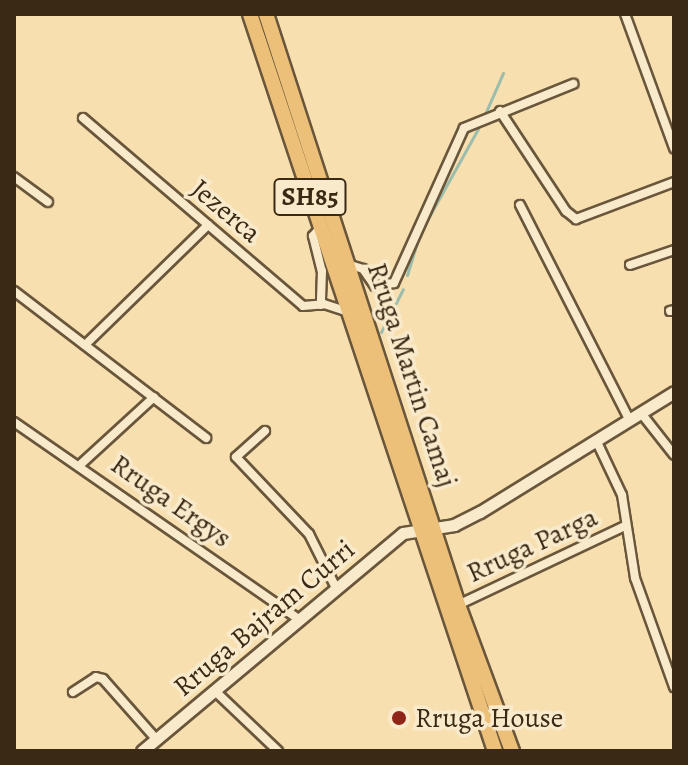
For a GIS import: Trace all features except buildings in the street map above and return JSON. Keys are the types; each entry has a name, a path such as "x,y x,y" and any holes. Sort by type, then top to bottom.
{"highway":[{"name":"Rruga Martin Camaj","path":"250,14 495,751"},
{"name":"Rruga Martin Camaj","path":"266,14 458,605 512,751"}],"main road":[{"path":"420,529 435,528 480,512 674,392"},
{"name":"Rruga Bajram Curri","path":"142,751 300,620 335,586 403,533 420,529"}],"street":[{"path":"625,14 674,148"},
{"path":"347,264 363,269 375,286 394,283 460,133 500,111 573,84"},
{"path":"500,111 566,211 576,219 674,182"},
{"name":"Jezerca","path":"83,118 303,306 321,305 348,312"},
{"path":"14,177 48,202"},
{"path":"520,205 629,419"},
{"path":"85,345 208,225"},
{"path":"321,227 313,236 322,271 321,305"},
{"path":"630,265 674,250"},
{"path":"14,291 206,438"},
{"path":"81,464 154,397"},
{"path":"641,413 674,455"},
{"name":"Rruga Ergys","path":"14,422 81,464 300,620"},
{"path":"265,431 236,457 309,534 335,586"},
{"path":"596,440 622,495 625,526 656,648 674,687"},
{"name":"Rruga Parga","path":"458,605 625,526"},
{"path":"73,692 96,677 103,679 156,739"},
{"path":"215,691 278,751"}],"waterway":[{"path":"485,114 503,73"},
{"path":"426,222 478,129"},
{"path":"407,275 419,236"},
{"path":"381,332 403,289"}],"place":[{"name":"Rruga House","path":"399,718"}]}
